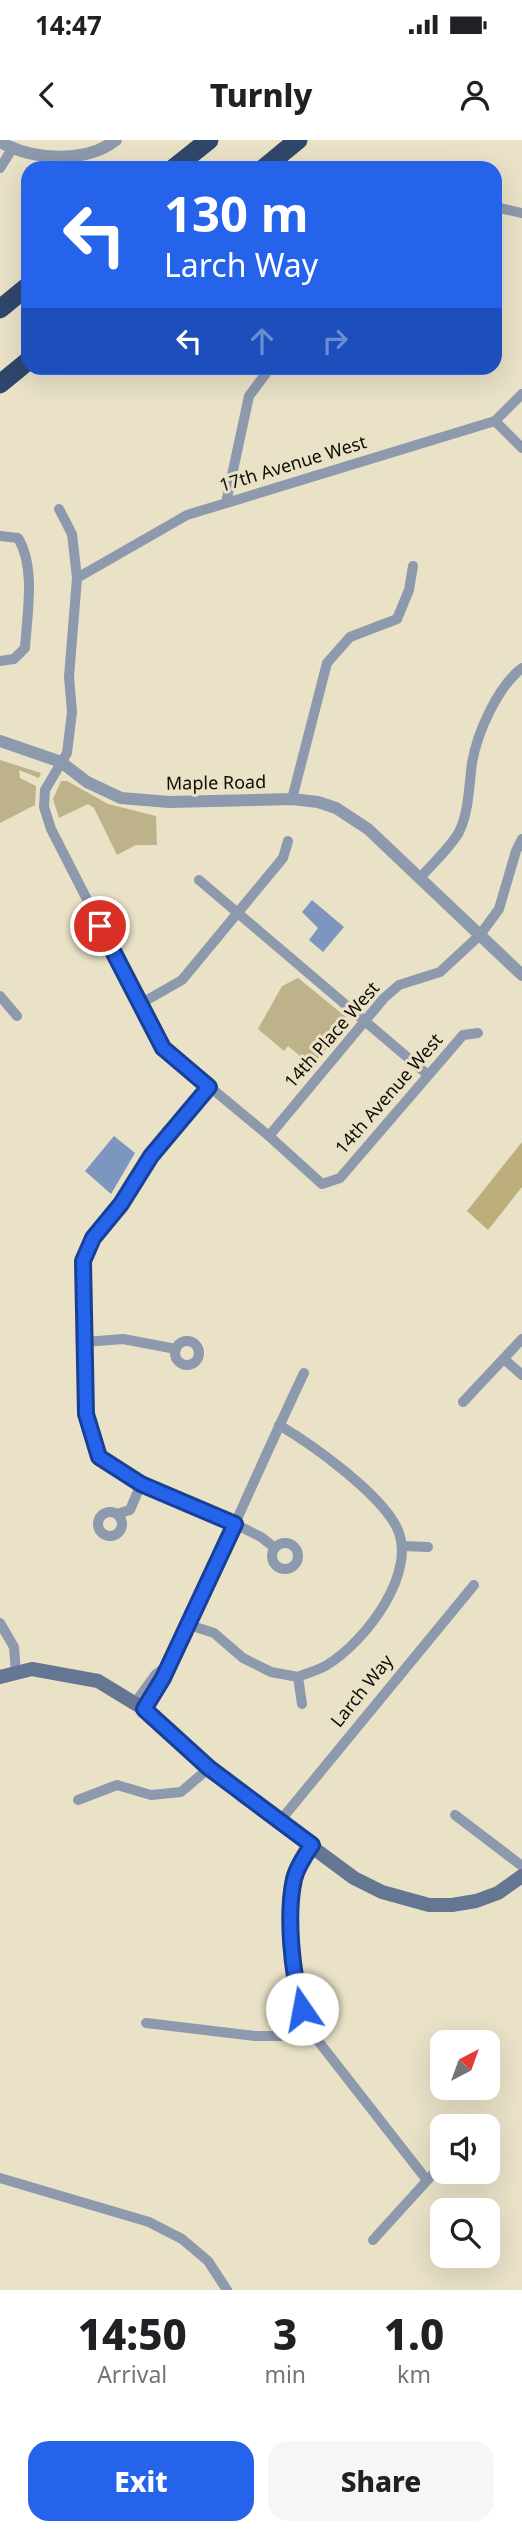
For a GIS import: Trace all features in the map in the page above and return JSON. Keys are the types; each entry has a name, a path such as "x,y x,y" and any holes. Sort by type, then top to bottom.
{"highway":[{"path":"183,161 209,140"},
{"path":"272,161 298,140"},
{"path":"0,307 21,291"},
{"path":"0,384 21,367"}],"main road":[{"path":"0,1677 32,1668 98,1681 139,1706 209,1768 312,1845 382,1892 429,1905 476,1901 498,1893 522,1876"}],"street":[{"path":"0,142 12,149 53,158 82,154 116,140"},
{"path":"0,168 12,149"},
{"path":"502,209 522,213"},
{"path":"226,503 249,396 266,375"},
{"name":"17th Avenue West","path":"77,578 187,515 495,421 522,394"},
{"path":"495,421 522,448"},
{"path":"59,509 72,534 77,578 69,677 72,712 67,753 45,790 44,807 51,829 163,1048 269,1136"},
{"path":"0,536 19,538 24,548 27,576 25,648 14,659 0,661"},
{"path":"292,799 327,663 343,641 397,619 409,590 413,566"},
{"path":"419,877 459,833 466,808 473,759 492,708 513,675 522,668"},
{"name":"Maple Road","path":"0,741 61,762 88,782 121,797 169,802 292,799 318,802 342,811 368,829 522,975"},
{"name":"14th Place West","path":"269,1136 384,998 399,985 440,972 480,935 499,909 516,850 522,839"},
{"path":"140,1004 182,980 283,858 288,841"},
{"path":"199,880 427,1074"},
{"path":"0,996 17,1016"},
{"name":"14th Avenue West","path":"269,1136 322,1184 330,1184 340,1178 463,1035 478,1033"},
{"path":"209,1087 151,1156 121,1204 93,1238 83,1261 86,1414 99,1457 141,1484 235,1524 261,1537 275,1548"},
{"path":"85,1342 123,1339 176,1349"},
{"path":"463,1402 522,1339"},
{"path":"505,1360 522,1375"},
{"path":"139,1706 163,1678 304,1373"},
{"path":"189,1625 215,1633 243,1658 271,1672 298,1677 327,1665 352,1645 377,1616 392,1592 401,1566 402,1546 397,1527 360,1486 323,1455 279,1425"},
{"path":"117,1514 130,1510 141,1484"},
{"path":"402,1546 428,1547"},
{"name":"Larch Way","path":"280,1821 474,1585"},
{"path":"0,1623 14,1647 16,1672"},
{"path":"298,1677 302,1704"},
{"path":"78,1800 117,1785 151,1795 181,1792 209,1768"},
{"path":"455,1815 522,1866"},
{"path":"312,1845 294,1879 290,1939 297,1991 308,2028 426,2179"},
{"path":"146,2023 255,2036 281,2036 308,2028"},
{"path":"373,2240 430,2175"},
{"path":"0,2178 149,2222 182,2239 208,2261 227,2290"}],"shaded area":[{"path":"0,760 41,773 39,778 19,770 20,778 36,786 35,805 0,823"},
{"path":"61,781 67,781 108,804 156,816 157,845 136,845 117,855 94,808 88,804 59,818 53,799"},
{"path":"298,978 346,1017 345,1026 312,1066 288,1046 284,1051 258,1029 282,986"},
{"path":"522,1142 522,1187 488,1230 467,1211"}],"water":[{"path":"312,900 344,927 323,952 309,940 318,928 302,912"},
{"path":"114,1136 135,1153 111,1194 85,1171"}],"route":[{"path":"100,926 163,1048 209,1087 151,1156 121,1204 93,1238 83,1261 86,1414 99,1457 120,1473 235,1524 163,1678 144,1709 243,1796 312,1845 294,1879 290,1939 302,2009"}]}
